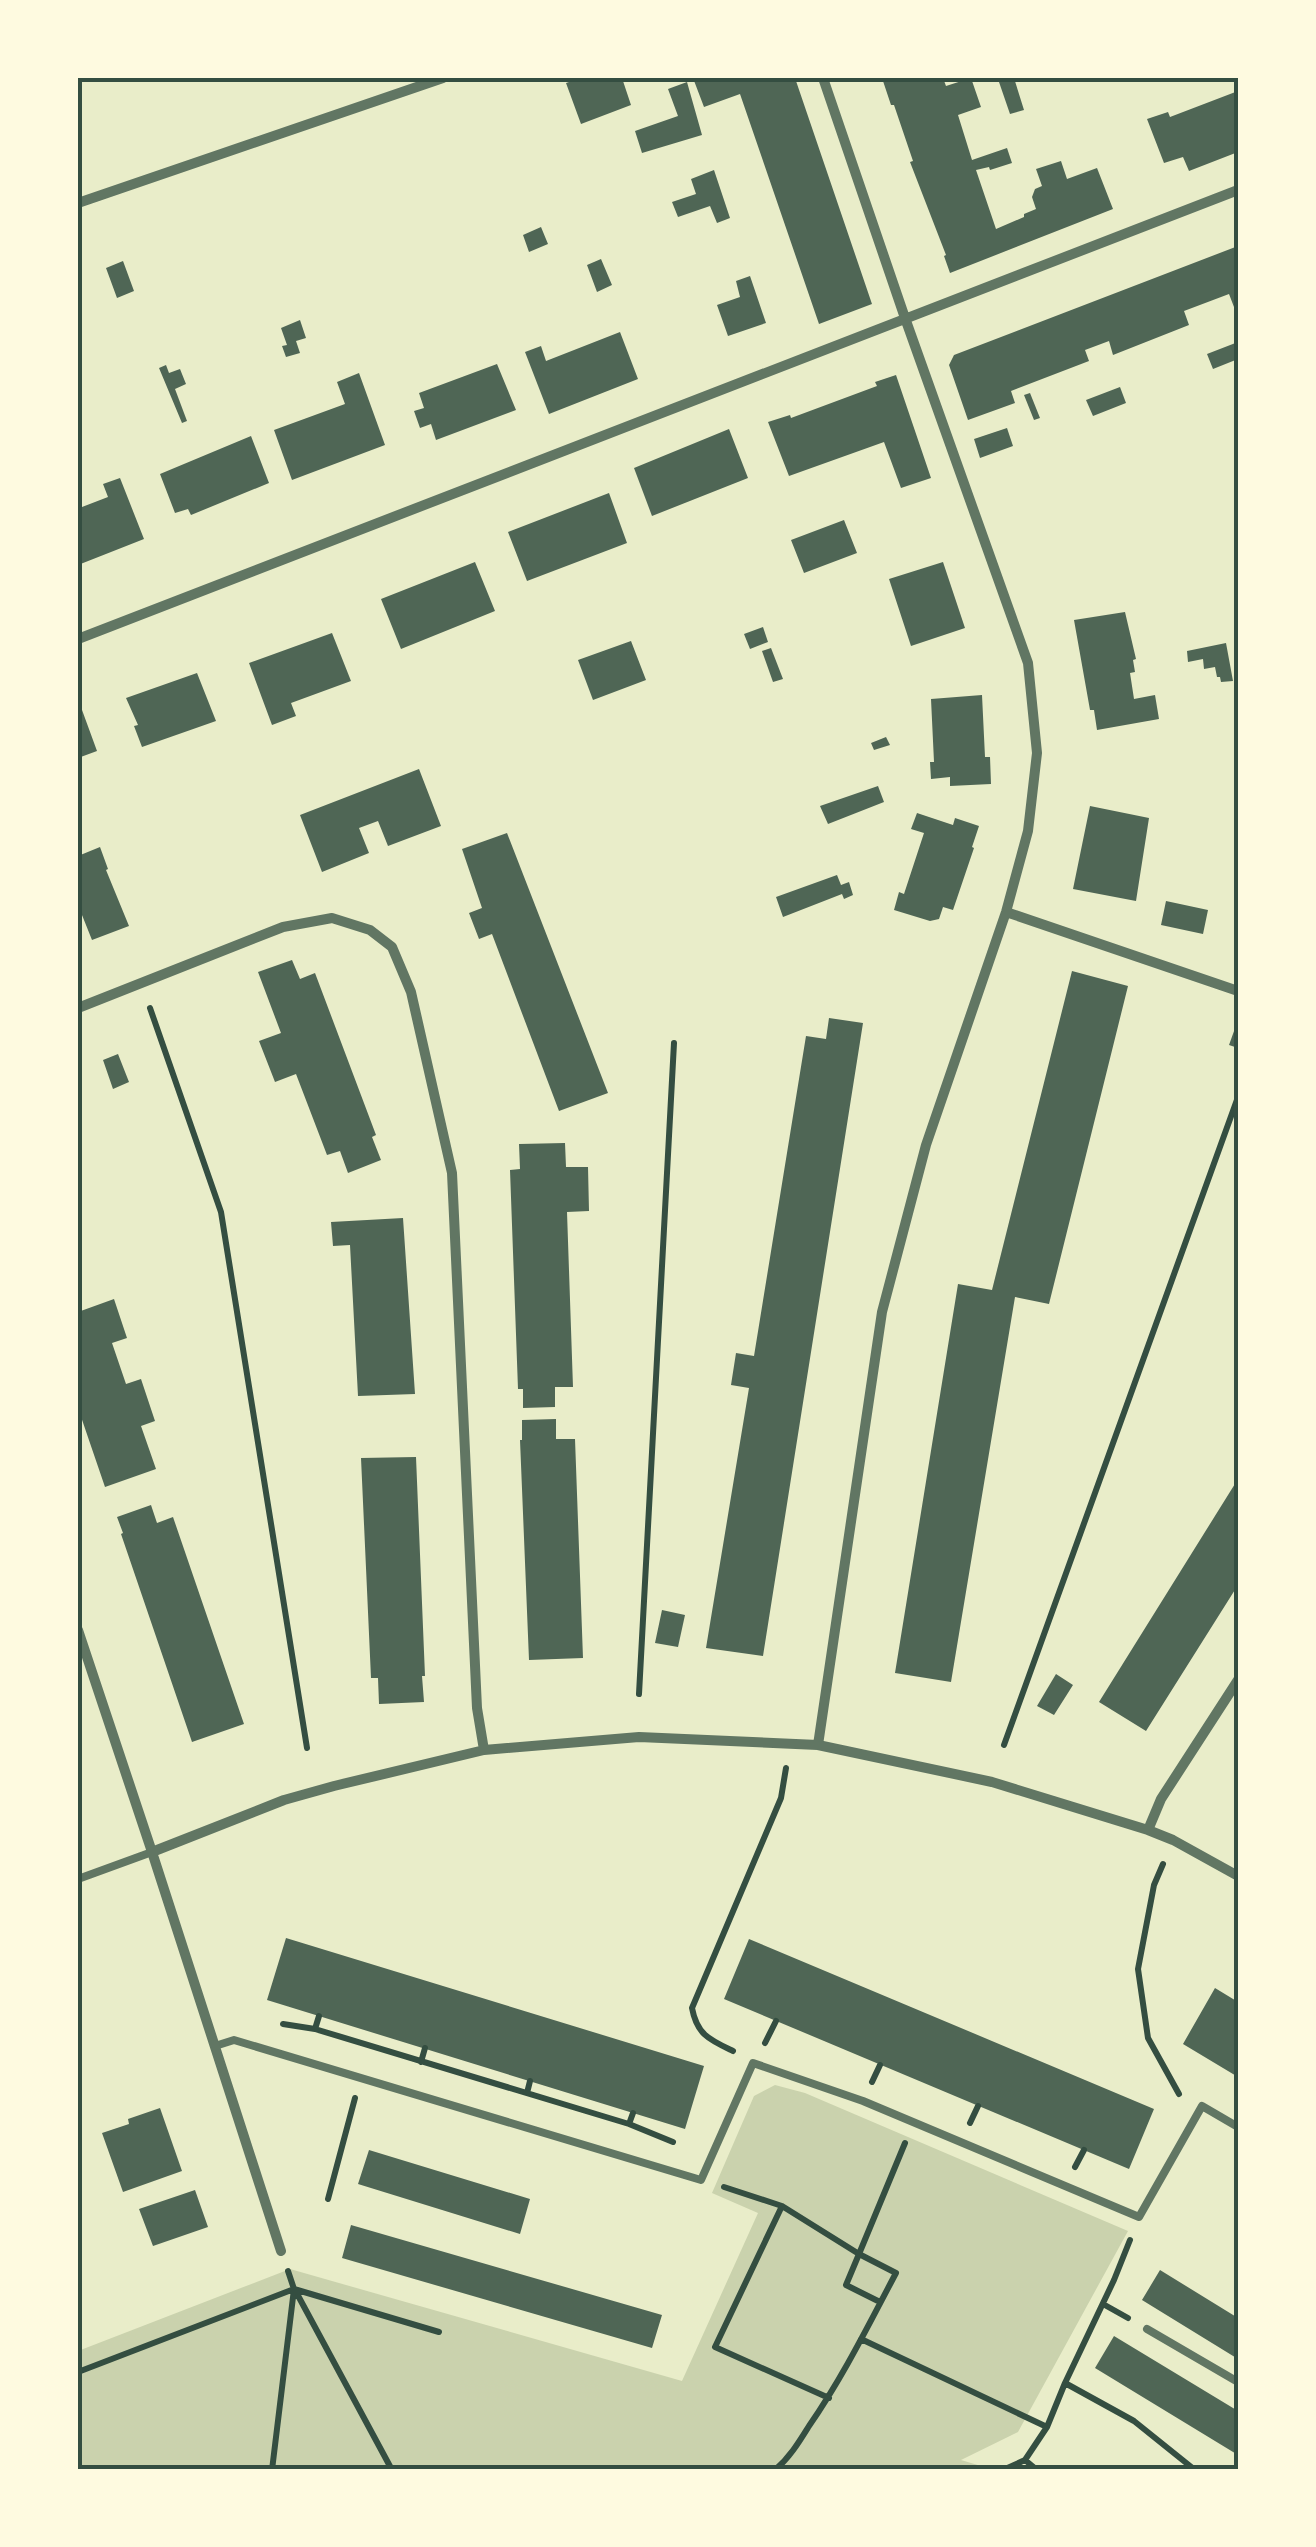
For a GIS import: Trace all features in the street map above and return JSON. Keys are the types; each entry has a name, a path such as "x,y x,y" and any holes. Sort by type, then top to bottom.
{"street":[{"path":"78,203 443,78"},
{"path":"818,1745 882,1312 926,1146 1006,912 1028,830 1037,753 1028,663 824,78"},
{"path":"78,639 1238,190"},
{"path":"1006,912 1238,991"},
{"path":"78,1008 283,927 332,918 370,930 392,948 410,992 452,1173 478,1708 484,1750"},
{"path":"78,1630 281,2252"},
{"path":"1148,1830 1161,1800 1238,1680"},
{"path":"152,1852 284,1800 484,1750 639,1738 818,1745 992,1782 1148,1830 1238,1876"}],"lane":[{"path":"78,1879 152,1852"},
{"path":"216,2046 234,2040 701,2180 754,2063 863,2100 1139,2218 1202,2106 1238,2127"},
{"path":"1147,2329 1238,2382"}],"path":[{"path":"142,983 221,1212 307,1748"},
{"path":"640,1694 674,1044"},
{"path":"1004,1745 1238,1097"},
{"path":"754,2063 710,2040 695,2024 692,2008 780,1798 791,1742"},
{"path":"1173,1840 1154,1885 1138,1969 1148,2038 1177,2093 1202,2106"},
{"path":"315,2029 318,2016"},
{"path":"761,2048 776,2021"},
{"path":"282,2024 315,2029 658,2134 681,2146 701,2180 782,2206 896,2272 828,2398 775,2470"},
{"path":"421,2062 424,2048"},
{"path":"328,2199 360,2078"},
{"path":"527,2093 530,2081"},
{"path":"630,2124 632,2112"},
{"path":"880,2302 846,2285 902,2148"},
{"path":"782,2206 715,2347 828,2398"},
{"path":"1003,2470 1025,2460 1048,2427 1139,2218"},
{"path":"281,2252 294,2289 392,2470"},
{"path":"272,2470 294,2289"},
{"path":"78,2372 294,2289 439,2332"},
{"path":"861,2339 1048,2427"},
{"path":"1065,2383 1134,2422 1195,2470"},
{"path":"1025,2460 1038,2470"}],"green space":[{"path":"775,2085 805,2093 1128,2231 1018,2432 961,2460 991,2469 78,2470 78,2351 290,2269 682,2381 758,2213 712,2193 754,2096"}],"building":[{"path":"581,78 631,78 623,81 631,105 581,124 566,83"},
{"path":"693,78 795,78 872,304 819,324 740,94 704,107"},
{"path":"882,78 943,78 946,86 971,78 981,107 958,115 972,160 1007,148 1012,163 976,170 996,229 1036,209 1032,197 1035,189 1042,186 1036,169 1061,161 1067,179 1097,168 1113,209 950,273"},
{"path":"1014,78 1024,110 1010,114 999,82"},
{"path":"687,82 702,135 642,153 635,131 678,116 668,89"},
{"path":"1238,91 1238,152 1189,171 1183,157 1164,163 1147,119 1168,112 1170,117"},
{"path":"714,170 730,218 717,223 710,206 678,217 672,202 696,194 691,179"},
{"path":"541,227 548,244 529,252 523,235"},
{"path":"1238,246 1238,305 1234,307 1229,294 1184,311 1189,325 1113,355 1109,341 1085,350 1089,361 1011,391 1015,403 968,420 949,365 954,355"},
{"path":"601,259 612,285 597,292 587,265"},
{"path":"123,261 134,291 117,298 106,268"},
{"path":"750,276 766,323 728,336 717,305 740,297 736,281"},
{"path":"300,320 306,338 296,341 300,353 286,357 282,346 287,345 281,328"},
{"path":"620,332 638,379 549,414 525,352 541,346 546,361"},
{"path":"1238,342 1238,359 1213,369 1207,354"},
{"path":"497,364 516,410 436,440 431,424 420,428 414,411 424,408 419,393"},
{"path":"166,365 169,373 180,369 186,384 175,389 187,421 182,423 159,368"},
{"path":"359,373 385,445 292,480 274,430 345,404 337,382"},
{"path":"896,375 931,478 901,488 884,442 789,476 768,422 790,415 791,418"},
{"path":"1120,387 1126,403 1093,416 1086,400"},
{"path":"1030,393 1040,418 1034,420 1024,395"},
{"path":"1007,428 1013,446 980,458 974,439"},
{"path":"729,429 748,478 652,516 634,468"},
{"path":"251,436 269,483 191,515 188,509 175,513 160,474"},
{"path":"120,478 144,539 78,565 78,497 82,507 108,497 103,484"},
{"path":"609,493 627,543 527,581 508,532"},
{"path":"844,520 857,553 804,573 791,540"},
{"path":"475,562 495,611 401,649 381,599"},
{"path":"943,562 965,628 911,646 889,579"},
{"path":"1125,612 1136,659 1135,672 1130,673 1134,699 1155,695 1159,719 1097,730 1074,620"},
{"path":"763,627 768,642 750,649 744,634"},
{"path":"332,633 351,681 291,703 296,716 272,725 249,663"},
{"path":"631,641 646,680 593,700 578,660"},
{"path":"1226,643 1233,681 1221,682 1215,667 1204,669 1203,659 1188,662 1187,651"},
{"path":"771,648 783,679 773,682 762,651"},
{"path":"197,673 216,721 142,747 134,726 138,725 126,698"},
{"path":"982,695 985,757 990,757 991,784 950,786 950,777 931,779 931,699"},
{"path":"78,699 97,751 78,758"},
{"path":"886,737 890,745 874,750 871,743"},
{"path":"419,769 441,826 388,846 378,821 359,828 369,853 322,872 300,815"},
{"path":"878,786 884,802 828,824 820,806"},
{"path":"1090,806 1149,818 1136,901 1073,889"},
{"path":"917,813 953,825 955,818 979,826 953,910 943,907 939,919 930,921 894,910 899,892 904,894 924,833 911,829"},
{"path":"507,833 608,1093 559,1111 492,934 479,939 469,913 482,908 462,849"},
{"path":"100,847 129,926 92,940 78,905 82,904 78,856"},
{"path":"837,875 841,885 849,882 853,895 844,899 842,894 783,917 776,897"},
{"path":"1166,901 1208,910 1203,934 1161,925"},
{"path":"292,960 300,979 315,973 376,1135 372,1137 381,1160 348,1173 340,1151 327,1155 296,1074 275,1082 259,1041 281,1033 258,972"},
{"path":"1072,971 1128,986 1049,1304 1015,1297 951,1682 895,1673 958,1284 992,1290"},
{"path":"829,1018 863,1023 763,1656 706,1648 749,1388 731,1385 736,1353 754,1356 806,1036 826,1039"},
{"path":"1238,1020 1238,1048 1229,1045"},
{"path":"118,1054 129,1082 113,1089 103,1060"},
{"path":"565,1143 566,1167 588,1167 589,1211 567,1212 573,1387 555,1387 555,1407 523,1408 523,1389 518,1389 510,1170 520,1169 519,1144"},
{"path":"403,1218 415,1394 358,1396 350,1245 333,1246 331,1222"},
{"path":"114,1299 127,1338 112,1343 126,1384 141,1379 155,1421 141,1426 156,1469 105,1487 78,1408 78,1312"},
{"path":"556,1419 556,1439 575,1439 583,1658 529,1660 522,1420"},
{"path":"416,1457 424,1702 379,1704 378,1678 371,1678 361,1458"},
{"path":"1238,1479 1238,1585 1146,1731 1099,1702"},
{"path":"151,1505 157,1523 173,1517 244,1724 192,1742 117,1517"},
{"path":"662,1610 685,1615 678,1647 655,1643"},
{"path":"1056,1674 1073,1685 1054,1715 1037,1706"},
{"path":"286,1938 704,2066 685,2129 267,2000"},
{"path":"749,1939 1154,2109 1129,2169 724,1999"},
{"path":"1215,1988 1238,2002 1238,2077 1183,2044"},
{"path":"160,2108 182,2171 123,2192 102,2133"},
{"path":"369,2150 530,2199 520,2234 358,2184"},
{"path":"195,2190 208,2227 153,2246 139,2209"},
{"path":"351,2225 662,2315 652,2348 342,2258"},
{"path":"1160,2270 1238,2318 1238,2359 1142,2300"},
{"path":"1114,2336 1238,2411 1238,2455 1095,2368"}]}
